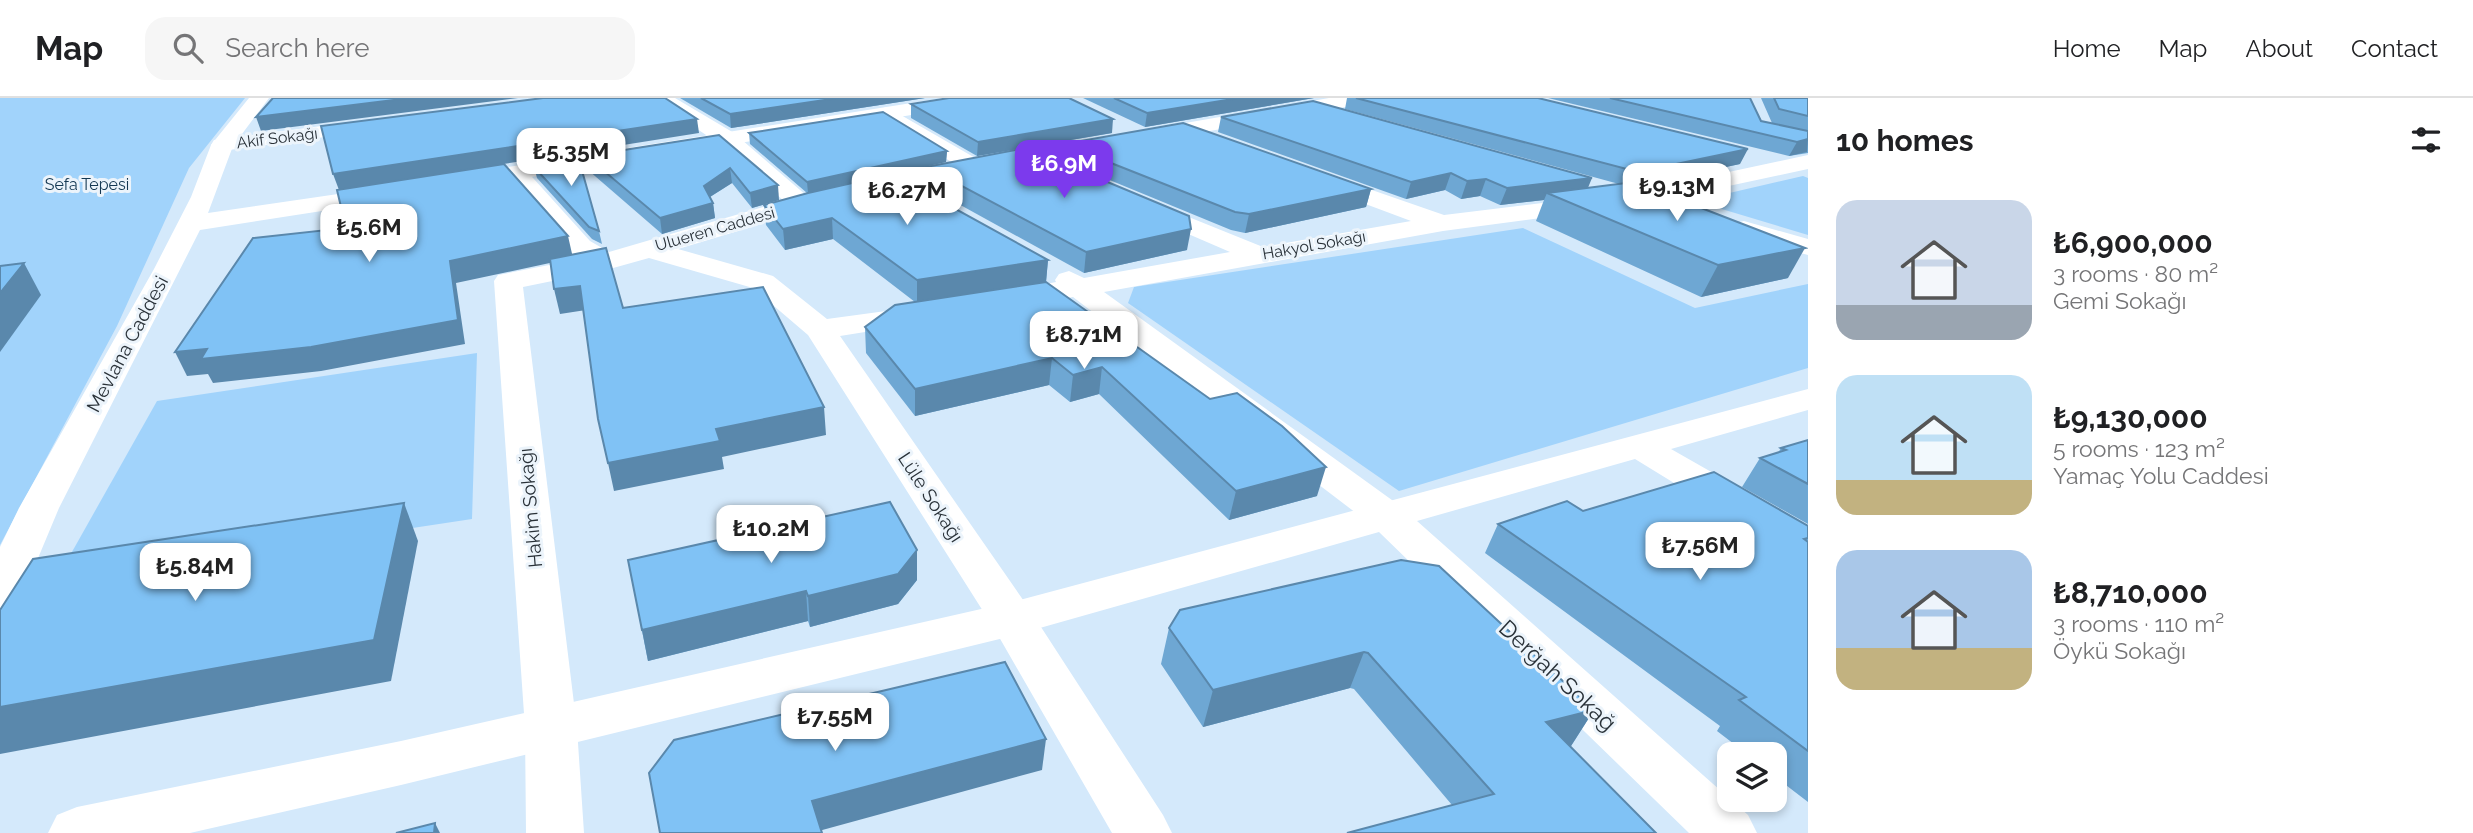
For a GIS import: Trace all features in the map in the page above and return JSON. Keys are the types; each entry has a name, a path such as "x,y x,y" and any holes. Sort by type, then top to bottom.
{"street":[{"name":"Mevlana Caddesi","path":"0,594 39,508 168,269 203,197 222,145 259,98"},
{"path":"660,98 726,138 803,204"},
{"path":"448,184 979,98"},
{"path":"1281,98 1364,123"},
{"name":"Ulueren Caddesi","path":"606,262 803,204 973,166 1362,98"},
{"path":"887,113 973,166"},
{"path":"1105,119 1139,135"},
{"name":"Akif Sokağı","path":"222,145 397,123"},
{"path":"1183,130 1222,144"},
{"path":"1743,155 1799,164"},
{"path":"1026,156 1064,172"},
{"name":"Hakyol Sokağı","path":"988,304 1443,223 1640,198 1799,164"},
{"path":"1300,172 1443,223"},
{"path":"516,173 580,247 606,262"},
{"path":"896,183 931,203"},
{"path":"1587,184 1678,210"},
{"path":"188,224 420,188"},
{"path":"1116,194 1257,254"},
{"path":"1717,221 1808,247"},
{"name":"Lüle Sokağı","path":"646,249 763,282 820,329 1012,619 1143,833"},
{"name":"Derğah Sokağ","path":"1036,261 1083,288 1388,517 1728,833"},
{"name":"Hakim Sokağı","path":"555,833 551,728 508,281 606,262"},
{"path":"820,329 948,310"},
{"path":"78,833 551,728 1012,619 1808,399"},
{"path":"1641,447 1808,546"}],"green space":[{"name":"Sefa Tepesi","path":"0,98 245,98 189,168 117,326 0,545"},
{"path":"1803,176 1808,178 1808,235 1695,201"},
{"path":"1523,228 1695,308 1808,284 1808,368 1399,491 1128,303 1134,287"},
{"path":"477,353 472,519 55,582 157,401"}],"building":[{"path":"273,98 410,98 256,117"},
{"path":"543,98 665,98 697,119 333,174 321,126"},
{"path":"701,98 838,98 730,114"},
{"path":"949,98 1069,98 1113,119 978,142 911,104"},
{"path":"1114,98 1239,98 1147,113"},
{"path":"1356,98 1538,98 1748,149 1638,172"},
{"path":"1610,98 1750,98 1761,121 1808,131 1808,139 1797,142"},
{"path":"1774,98 1808,98 1808,116 1779,109"},
{"path":"1313,101 1592,178 1507,188 1486,179 1467,181 1451,173 1411,182 1221,117"},
{"path":"883,112 947,151 807,182 749,133"},
{"path":"1183,123 1371,189 1249,214 1235,212 1063,144"},
{"path":"719,135 778,185 750,193 730,168 704,186 713,203 660,218 586,156"},
{"path":"1026,148 1189,216 1191,229 1086,252 926,167"},
{"path":"579,160 599,231 589,227 534,167"},
{"path":"504,164 568,236 450,261 458,320 311,347 201,359 207,349 175,352 253,238 346,228 337,190"},
{"path":"892,174 1048,260 917,280 832,218 783,229 764,205"},
{"path":"1634,182 1805,248 1718,265 1547,193"},
{"path":"606,248 623,308 763,287 824,407 716,429 720,441 608,463 598,419 580,286 554,289 550,259"},
{"path":"24,263 0,293 0,266"},
{"path":"1046,282 1210,399 1237,393 1282,426 1326,467 1236,491 1102,367 1073,375 1052,358 915,389 865,327 895,305"},
{"path":"1808,440 1808,484 1760,458 1786,450 1781,448"},
{"path":"1714,472 1808,526 1808,538 1804,539 1808,542 1808,751 1739,700 1746,697 1498,524 1567,501 1583,511"},
{"path":"890,502 917,550 898,574 808,596 806,591 642,630 628,560"},
{"path":"404,503 374,640 0,707 0,610 33,559"},
{"path":"1401,560 1439,566 1594,710 1546,722 1656,833 1347,833 1494,794 1368,653 1213,690 1169,628 1180,610"},
{"path":"1005,662 1046,739 812,801 822,833 660,833 649,773 674,740"},
{"path":"435,823 434,833 396,833"}]}
